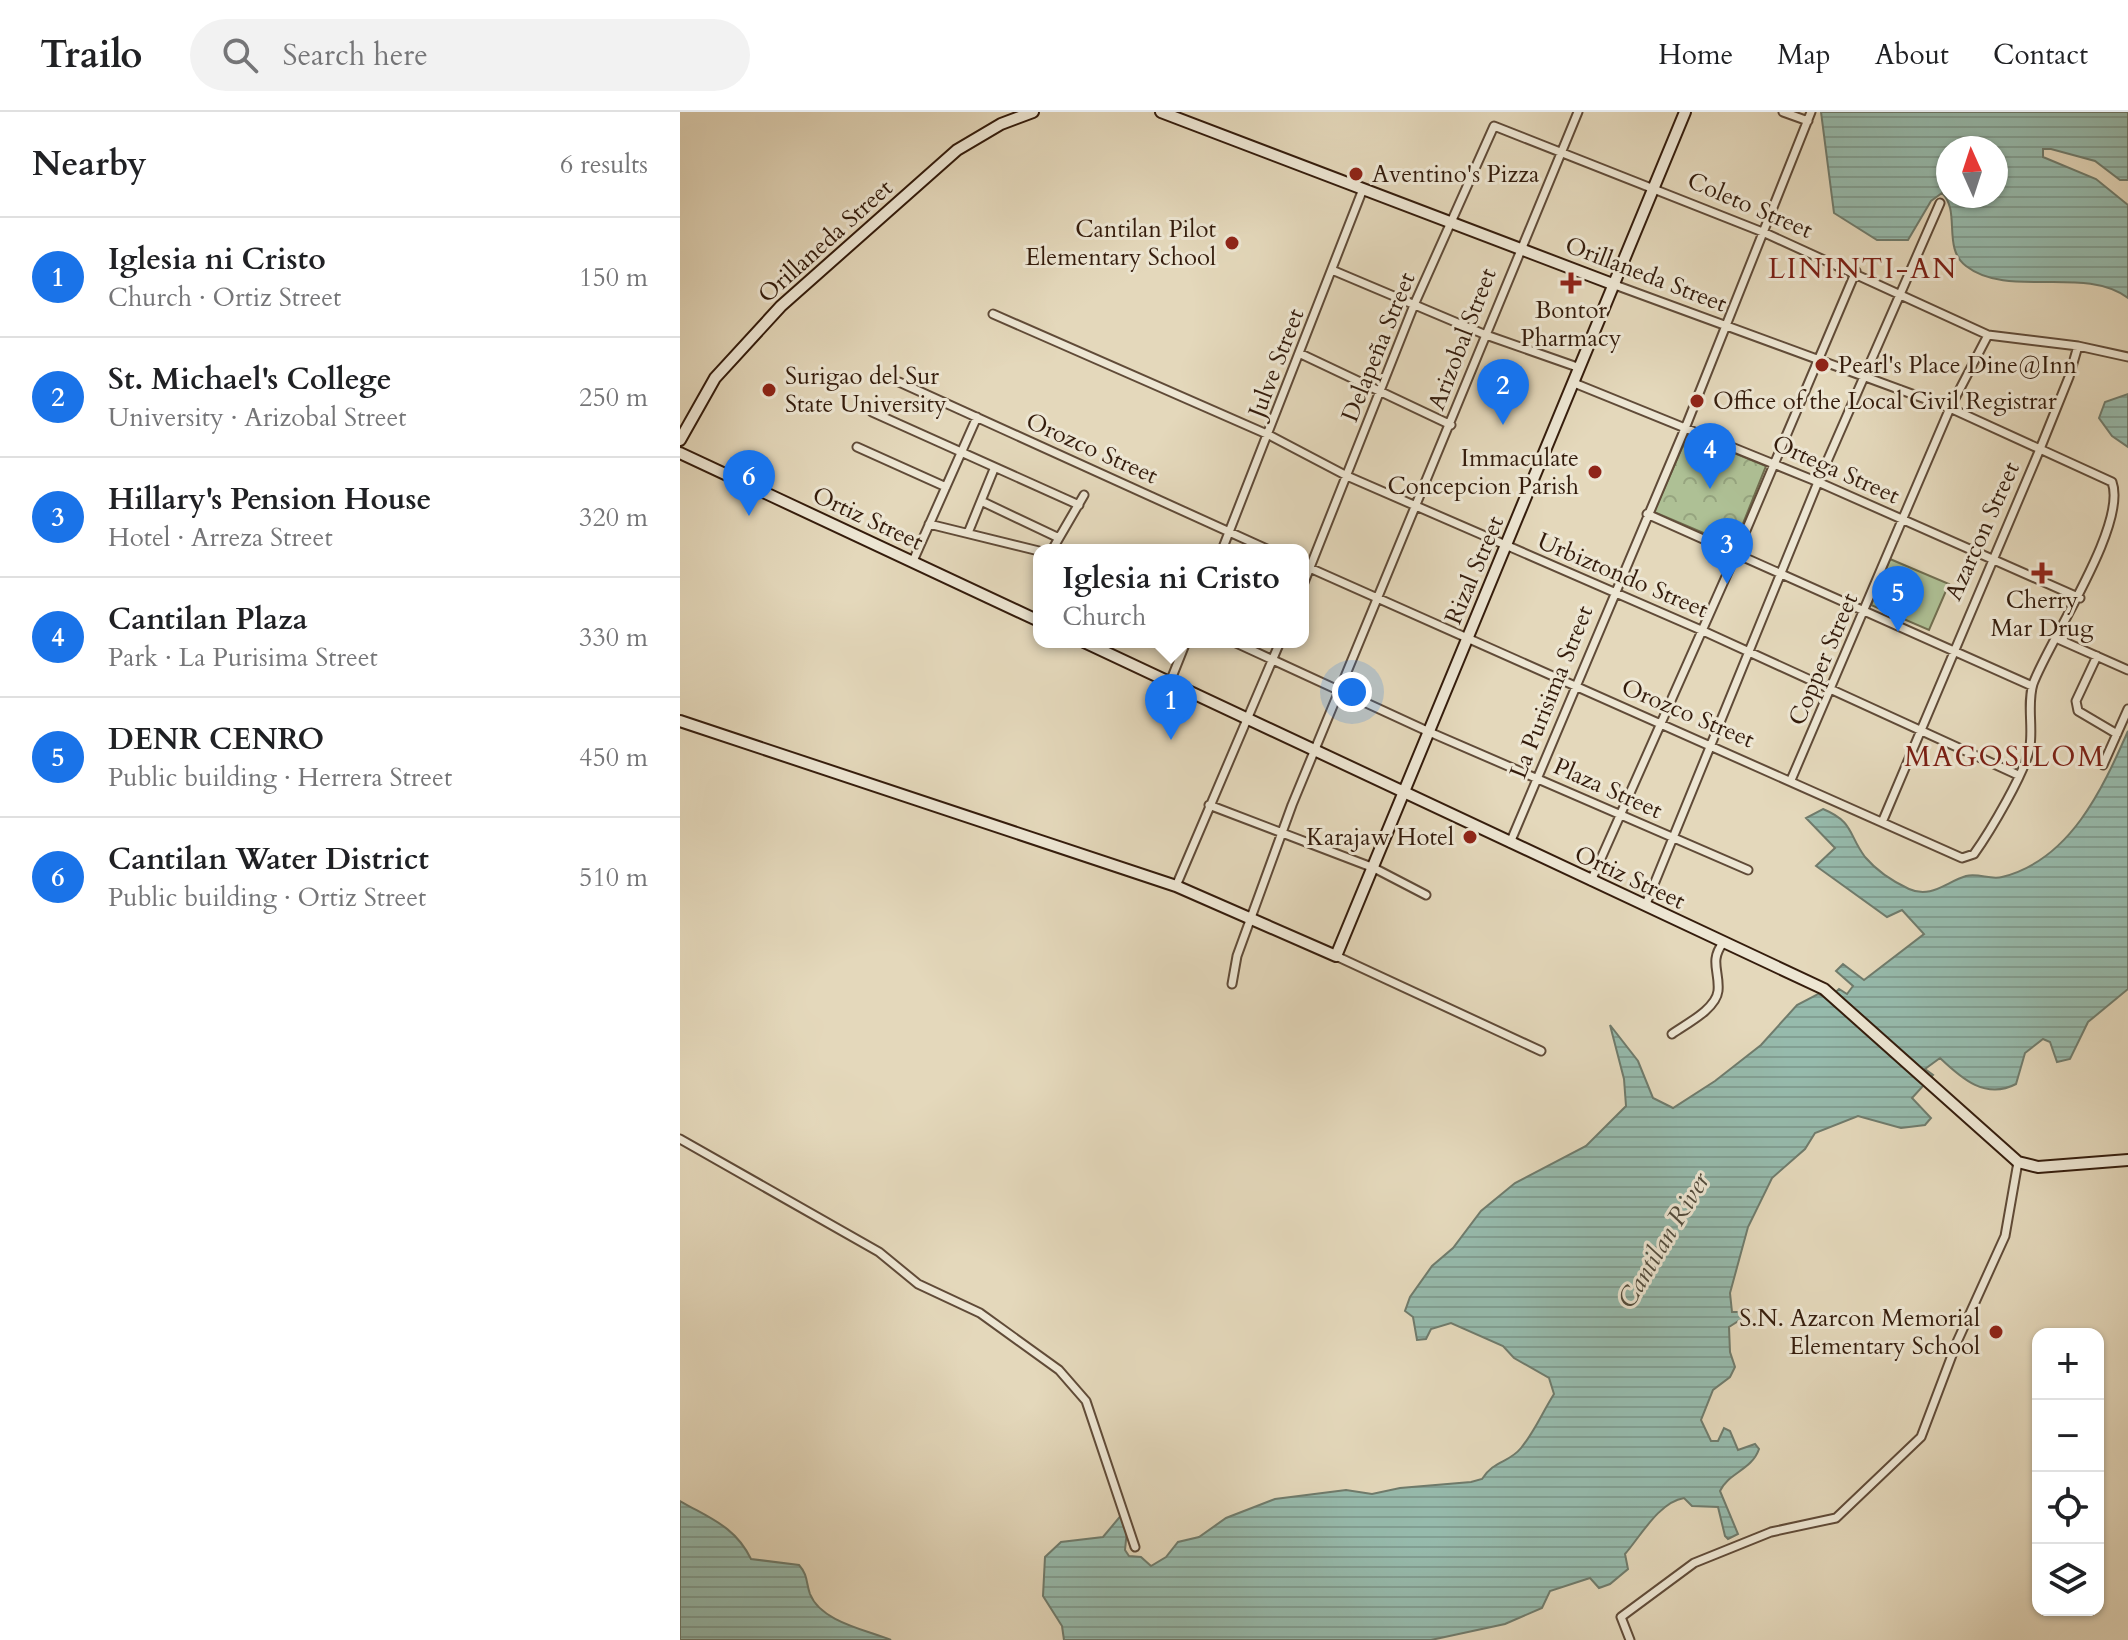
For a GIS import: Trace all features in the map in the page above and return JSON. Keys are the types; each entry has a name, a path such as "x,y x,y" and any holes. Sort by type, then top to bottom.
{"street":[{"name":"Orillaneda Street","path":"680,440 715,378 781,306 957,150 1001,124 1033,112"},
{"name":"Orillaneda Street","path":"1161,112 1177,115 1615,285 1950,408 2112,482 2114,500 2106,534 2080,598"},
{"name":"Arizobal Street","path":"1232,984 1237,956 1313,752 1451,425 1520,248 1578,112"},
{"name":"Rizal Street","path":"1336,956 1685,112"},
{"path":"1783,112 1808,121"},
{"name":"La Purisima Street","path":"1510,843 1573,686 1686,426 1811,112"},
{"name":"Coleto Street","path":"1494,126 1655,187 1856,271 1988,335 2078,346 2128,357"},
{"name":"Delapeña Street","path":"1309,560 1382,392 1414,305 1494,126"},
{"name":"Julve Street","path":"1224,544 1363,189"},
{"path":"1646,904 1818,482 1938,208"},
{"path":"1332,270 1486,335 1580,368"},
{"path":"1591,881 1736,554 1856,271"},
{"name":"Urbiztondo Street","path":"993,314 1269,435 1347,476 1614,591 2018,775"},
{"name":"Copper Street","path":"1791,780 1866,612 1950,408 1988,335"},
{"name":"Azarcon Street","path":"1883,820 1991,558 2040,449 2078,346"},
{"path":"1301,354 1451,425"},
{"name":"Orozco Street","path":"899,382 1256,544"},
{"name":"Ortega Street","path":"1574,383 1774,463 2080,598"},
{"path":"872,412 1079,505"},
{"path":"913,561 977,417"},
{"path":"857,447 946,487"},
{"name":"Ortiz Street","path":"680,453 1033,618"},
{"path":"968,533 994,469"},
{"path":"1056,544 1084,495"},
{"path":"981,501 1059,538"},
{"path":"1647,514 2032,686"},
{"path":"929,524 1033,549"},
{"name":"Orozco Street","path":"1309,568 1883,820 1962,858 1968,857 1979,847 2018,775"},
{"path":"2018,775 2031,743 2032,686 2080,598"},
{"path":"2058,639 2128,670"},
{"name":"Ortiz Street","path":"1097,648 1313,752 1646,904 1831,994 2018,1162"},
{"path":"1170,682 1184,648"},
{"name":"Plaza Street","path":"1249,648 1427,731 1748,870"},
{"path":"1176,886 1277,648"},
{"path":"2097,656 2076,701 2078,711 2117,734"},
{"path":"2103,765 2128,709"},
{"path":"680,721 1176,886 1251,916 1541,1051"},
{"path":"1209,805 1374,868 1426,895"},
{"path":"1672,1034 1714,1000 1718,991 1715,957 1723,943"},
{"path":"680,1139 879,1252 918,1284 980,1313 1059,1370 1086,1401 1135,1547"},
{"path":"1630,1640 1621,1617 1670,1578 1694,1563 1771,1532 1836,1518 1921,1437 1957,1342 2005,1236 2018,1162 2038,1167 2128,1160"}],"green space":[{"path":"1688,434 1766,466 1734,546 1654,512"},
{"path":"1890,559 1949,584 1929,630 1871,605"}],"water":[{"path":"1821,112 2128,112 2128,180 2120,180 2095,161 2051,149 2043,149 2043,157 2096,179 2128,205 2128,298 2090,284 2003,280 1983,275 1966,266 1959,258 1953,240 1950,208 2008,208 2008,136 1936,136 1936,197 1908,240 1877,240 1834,213"},
{"path":"2128,394 2128,447 2112,436 2099,418 2105,402"},
{"name":"Cantilan River","path":"2128,731 2128,989 2088,1022 2070,1059 2057,1062 2050,1042 2043,1039 2025,1053 2016,1084 1995,1090 1975,1085 1940,1058 1925,1069 1933,1075 1912,1098 1931,1118 1925,1125 1901,1128 1858,1116 1815,1133 1805,1149 1772,1178 1748,1227 1730,1293 1732,1312 1738,1312 1743,1318 1729,1327 1730,1352 1735,1367 1730,1377 1713,1390 1701,1420 1711,1441 1718,1441 1724,1428 1730,1431 1738,1450 1755,1444 1759,1449 1751,1462 1728,1480 1720,1491 1738,1534 1728,1539 1725,1536 1718,1507 1692,1506 1684,1498 1675,1501 1658,1513 1625,1554 1628,1569 1610,1584 1599,1588 1590,1578 1550,1591 1542,1608 1505,1624 1431,1640 1064,1640 1062,1626 1043,1596 1045,1557 1061,1542 1103,1537 1123,1513 1127,1530 1125,1550 1129,1556 1141,1557 1151,1566 1166,1557 1178,1542 1199,1537 1226,1518 1275,1499 1346,1490 1372,1494 1400,1488 1471,1482 1482,1479 1491,1468 1516,1453 1554,1394 1549,1378 1514,1358 1503,1346 1451,1323 1431,1329 1426,1339 1417,1340 1413,1317 1405,1311 1410,1297 1432,1266 1453,1248 1481,1211 1515,1183 1586,1146 1626,1106 1624,1079 1610,1025 1638,1061 1653,1098 1673,1108 1715,1081 1761,1045 1797,1005 1818,994 1829,998 1839,989 1847,994 1853,986 1836,971 1843,964 1864,980 1924,934 1902,910 1887,917 1816,866 1835,848 1806,818 1823,809 1833,814 1845,824 1874,866 1897,883 1917,892 1931,891 1966,876 2002,877 2026,868 2065,839 2095,799"},
{"path":"680,1501 729,1531 751,1559 799,1565 810,1594 824,1612 846,1624 891,1640 680,1640"}],"place":[{"name":"Aventino's Pizza","path":"1356,174"},
{"name":"Cantilan Pilot Elementary School","path":"1232,243"},
{"name":"Bontor Pharmacy","path":"1571,283"},
{"name":"Pearl's Place Dine@Inn","path":"1822,365"},
{"name":"Surigao del Sur State University","path":"769,390"},
{"name":"Office of the Local Civil Registrar","path":"1697,401"},
{"name":"St. Michael's College","path":"1503,425"},
{"name":"Immaculate Concepcion Parish","path":"1595,472"},
{"name":"Cantilan Plaza","path":"1710,489"},
{"name":"Cantilan Water District","path":"749,516"},
{"name":"Cherry Mar Drug","path":"2042,573"},
{"name":"Hillary's Pension House","path":"1727,584"},
{"name":"DENR CENRO","path":"1898,632"},
{"name":"Iglesia ni Cristo","path":"1171,740"},
{"name":"Karajaw Hotel","path":"1470,837"},
{"name":"S.N. Azarcon Memorial Elementary School","path":"1996,1332"}],"district":[{"name":"LININTI-AN","path":"1863,268"},
{"name":"MAGOSILOM","path":"2005,756"}]}
